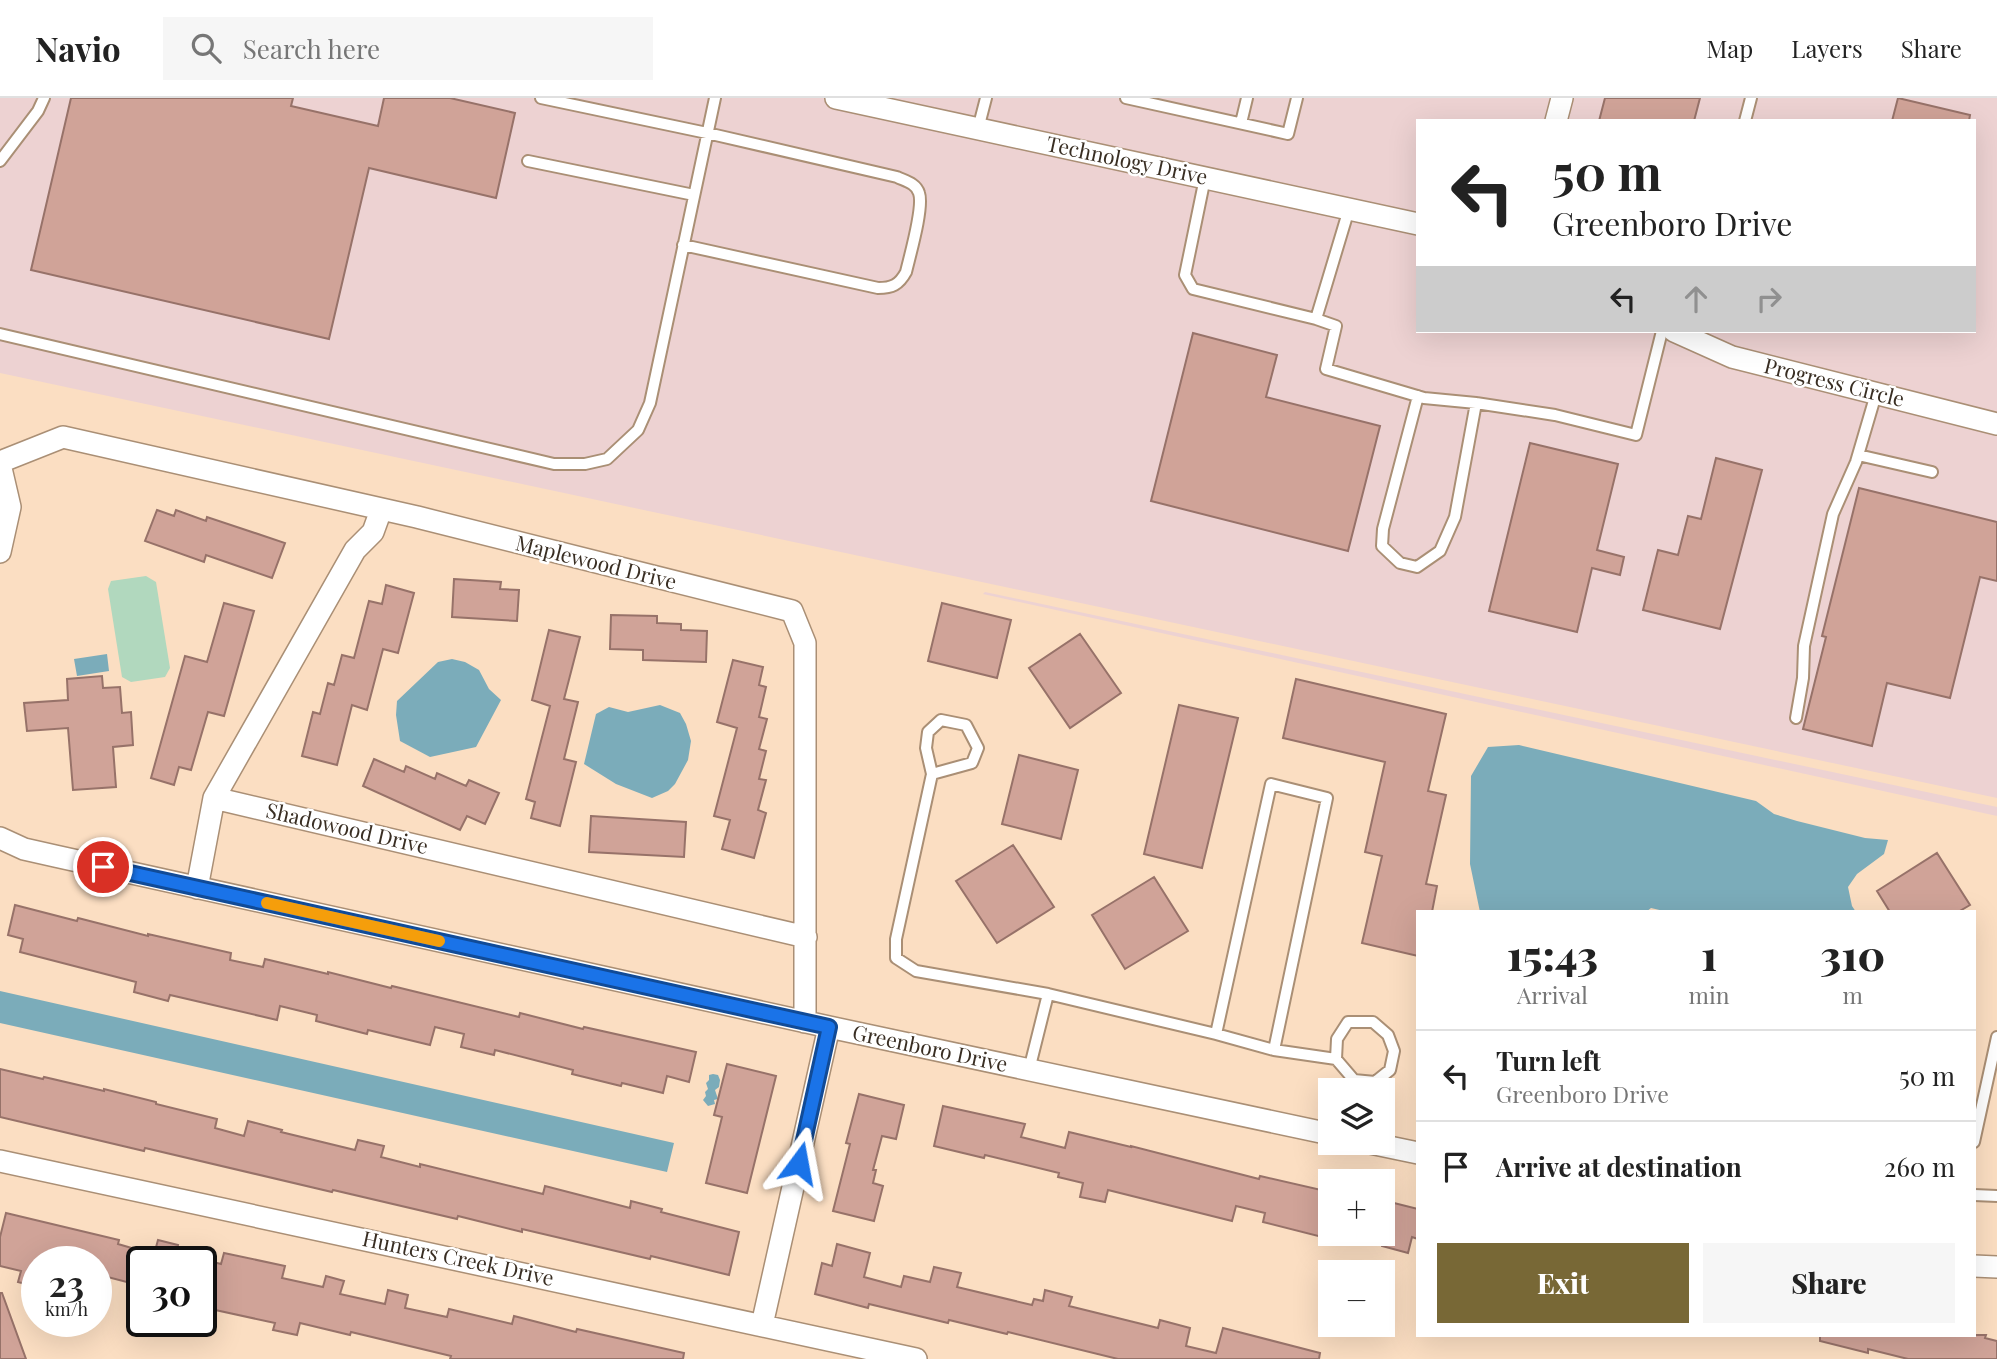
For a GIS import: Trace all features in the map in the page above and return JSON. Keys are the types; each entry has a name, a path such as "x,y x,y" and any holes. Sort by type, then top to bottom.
{"street":[{"name":"Technology Drive","path":"836,98 1416,224"},
{"path":"1557,119 1562,98"},
{"name":"Progress Circle","path":"1678,333 1732,357 1997,424"},
{"name":"Maplewood Drive","path":"0,463 64,437 381,510 792,611 805,643 805,1022"},
{"path":"0,463 10,507 0,552"},
{"path":"197,888 214,798 355,550 373,532 381,510"},
{"name":"Shadowood Drive","path":"214,798 806,937"},
{"name":"Greenboro Drive","path":"0,838 24,849 197,888 1318,1131"},
{"path":"762,1325 829,1027"},
{"path":"1395,1148 1416,1153"},
{"name":"Hunters Creek Drive","path":"0,1161 916,1359"},
{"path":"1976,1266 1997,1267"}],"lane":[{"path":"0,162 38,111 44,98"},
{"path":"541,98 897,177 913,184 919,192 921,204 906,272 901,282 891,288 878,288 683,245"},
{"path":"0,334 554,464 585,464 607,459 638,430 650,403 715,98"},
{"path":"978,129 986,98"},
{"path":"1126,98 1288,134 1297,98"},
{"path":"1241,123 1247,98"},
{"path":"1746,119 1751,98"},
{"path":"528,161 694,195"},
{"path":"1205,178 1185,275 1193,289 1336,326 1326,369 1418,396 1555,415 1636,435 1662,333"},
{"path":"1316,319 1349,209"},
{"path":"1796,718 1804,678 1804,646 1833,514 1858,455 1876,394"},
{"path":"1418,396 1383,529 1382,547 1400,564 1418,567 1440,551 1455,517 1476,403"},
{"path":"1858,455 1932,472"},
{"path":"932,774 972,763 978,748 965,725 941,720 928,732 926,748 932,774 895,939 896,958 916,971 1048,994 1274,1049 1336,1059 1354,1080 1376,1082 1390,1070 1394,1051 1388,1035 1373,1022 1348,1022 1337,1039 1336,1059"},
{"path":"1216,1034 1271,784 1327,798 1274,1049"},
{"path":"1029,1070 1048,994"},
{"path":"1976,1133 1997,1037"},
{"path":"1976,1195 1997,1196"}],"shaded area":[{"path":"0,98 1997,98 1997,798 0,373"},
{"path":"985,592 1997,807 1997,816 983,594"}],"green space":[{"path":"146,576 156,582 170,668 165,677 131,682 122,677 108,589 111,581"}],"water":[{"path":"107,654 109,671 77,676 74,659"},
{"path":"452,659 465,662 479,670 489,689 501,700 476,747 430,757 400,741 397,701 438,662"},
{"path":"660,705 680,713 691,741 688,760 668,791 652,798 616,784 584,764 596,714 609,707 628,712"},
{"path":"1519,745 1756,801 1774,814 1797,821 1865,838 1888,840 1884,854 1857,874 1848,887 1855,910 1480,910 1470,864 1471,776 1488,747"},
{"path":"0,991 674,1143 667,1172 0,1023"},
{"path":"709,1075 718,1075 720,1080 719,1087 715,1090 718,1099 714,1100 715,1104 708,1106 703,1100 708,1089 706,1083"}],"building":[{"path":"71,98 293,98 291,106 378,126 384,98 450,98 515,113 496,198 369,168 329,339 31,270"},
{"path":"1605,98 1700,98 1695,119 1600,119"},
{"path":"1898,98 1970,115 1969,119 1893,119"},
{"path":"1193,333 1277,355 1266,397 1380,426 1348,551 1151,501"},
{"path":"1530,443 1618,464 1597,550 1624,557 1620,575 1592,568 1577,632 1489,611"},
{"path":"1716,458 1762,470 1720,629 1643,610 1658,550 1678,555 1688,516 1701,519"},
{"path":"1859,488 1997,522 1997,581 1980,577 1950,698 1887,683 1872,746 1803,729 1826,637 1822,636"},
{"path":"157,510 174,516 176,510 206,521 207,517 285,543 272,578 206,555 204,562 145,541"},
{"path":"454,579 501,582 500,589 519,590 517,621 452,617"},
{"path":"386,585 414,593 398,653 383,649 367,710 352,705 337,765 302,756 313,712 320,714 328,683 334,685 342,655 354,658 369,601 382,604"},
{"path":"224,603 254,611 224,716 208,712 191,770 179,767 174,785 151,778 185,656 207,662"},
{"path":"942,603 1011,620 997,678 928,661"},
{"path":"611,615 657,616 657,623 681,624 681,630 707,631 706,662 643,660 643,650 610,649"},
{"path":"549,630 580,637 564,699 578,702 564,759 576,762 560,826 531,818 535,802 526,799 550,706 532,700"},
{"path":"1080,634 1121,693 1070,728 1029,668"},
{"path":"733,660 763,667 759,685 766,687 759,717 767,719 759,749 766,751 759,779 766,780 758,810 766,813 754,858 722,849 730,820 714,816 737,728 717,722"},
{"path":"102,676 103,688 120,687 122,713 131,712 133,745 113,747 116,787 73,790 68,728 27,731 24,703 68,700 67,679"},
{"path":"1296,679 1446,714 1428,791 1446,795 1426,884 1437,886 1432,910 1416,910 1416,956 1362,943 1382,856 1365,852 1385,762 1283,738"},
{"path":"1179,705 1238,718 1202,868 1144,854"},
{"path":"1019,755 1078,770 1061,839 1002,824"},
{"path":"374,759 404,772 406,766 435,779 437,773 466,786 469,780 499,793 485,824 467,816 460,830 363,786"},
{"path":"591,816 686,822 684,857 589,852"},
{"path":"1013,845 1054,907 997,943 956,881"},
{"path":"1937,853 1970,905 1961,910 1889,910 1877,891"},
{"path":"1154,877 1188,931 1125,969 1092,915"},
{"path":"15,905 77,921 78,918 231,953 230,960 263,967 265,959 519,1017 520,1013 696,1052 689,1082 667,1076 663,1093 622,1083 621,1086 572,1074 573,1070 495,1050 494,1055 461,1047 464,1034 435,1027 430,1045 368,1030 367,1034 316,1021 317,1015 280,1006 277,1020 170,995 168,1001 134,992 136,982 20,952 23,939 8,935"},
{"path":"727,1064 776,1076 747,1193 706,1183 722,1117 714,1115"},
{"path":"0,1069 156,1102 217,1119 215,1128 244,1136 248,1121 355,1150 358,1140 384,1146 381,1157 420,1167 420,1164 543,1194 545,1186 630,1208 631,1201 662,1209 661,1212 739,1232 729,1275 522,1229 522,1232 458,1216 457,1219 333,1190 332,1192 0,1117"},
{"path":"859,1094 904,1105 896,1139 882,1136 873,1170 876,1170 873,1183 883,1186 874,1221 833,1211"},
{"path":"943,1106 1025,1124 1021,1137 1065,1148 1069,1132 1259,1179 1260,1176 1318,1189 1318,1236 1263,1222 1265,1213 1236,1206 1232,1221 1108,1190 1105,1202 1080,1197 1083,1183 1058,1177 1059,1173 934,1146"},
{"path":"1395,1203 1416,1208 1416,1238 1412,1237 1408,1253 1382,1246 1395,1246"},
{"path":"6,1213 119,1240 118,1244 126,1246 126,1282 112,1278 112,1246 21,1246 21,1271 0,1266 0,1237"},
{"path":"158,1240 178,1245 178,1246 156,1246"},
{"path":"837,1244 870,1253 864,1277 901,1287 904,1276 930,1282 934,1267 961,1273 957,1287 1032,1305 1034,1299 1043,1301 1045,1290 1072,1297 1069,1306 1158,1328 1160,1320 1190,1328 1186,1346 1216,1353 1223,1328 1320,1353 1319,1359 1118,1359 1008,1332 1007,1334 949,1320 948,1323 869,1304 868,1308 815,1294 822,1263 832,1266"},
{"path":"224,1253 285,1266 282,1278 323,1287 326,1276 344,1281 340,1294 385,1304 388,1290 408,1295 405,1308 447,1317 449,1309 512,1324 514,1316 576,1332 577,1329 684,1353 683,1359 450,1359 451,1356 300,1323 297,1335 273,1330 275,1323 217,1310 217,1263 221,1264"},
{"path":"2,1293 26,1359 0,1359"},
{"path":"1986,1335 1985,1338 1997,1341 1997,1359 1908,1359 1868,1349 1868,1353 1820,1341 1820,1337"}],"slow traffic":[{"path":"267,903 439,941"}],"route":[{"path":"103,867 829,1027 799,1163"}]}
